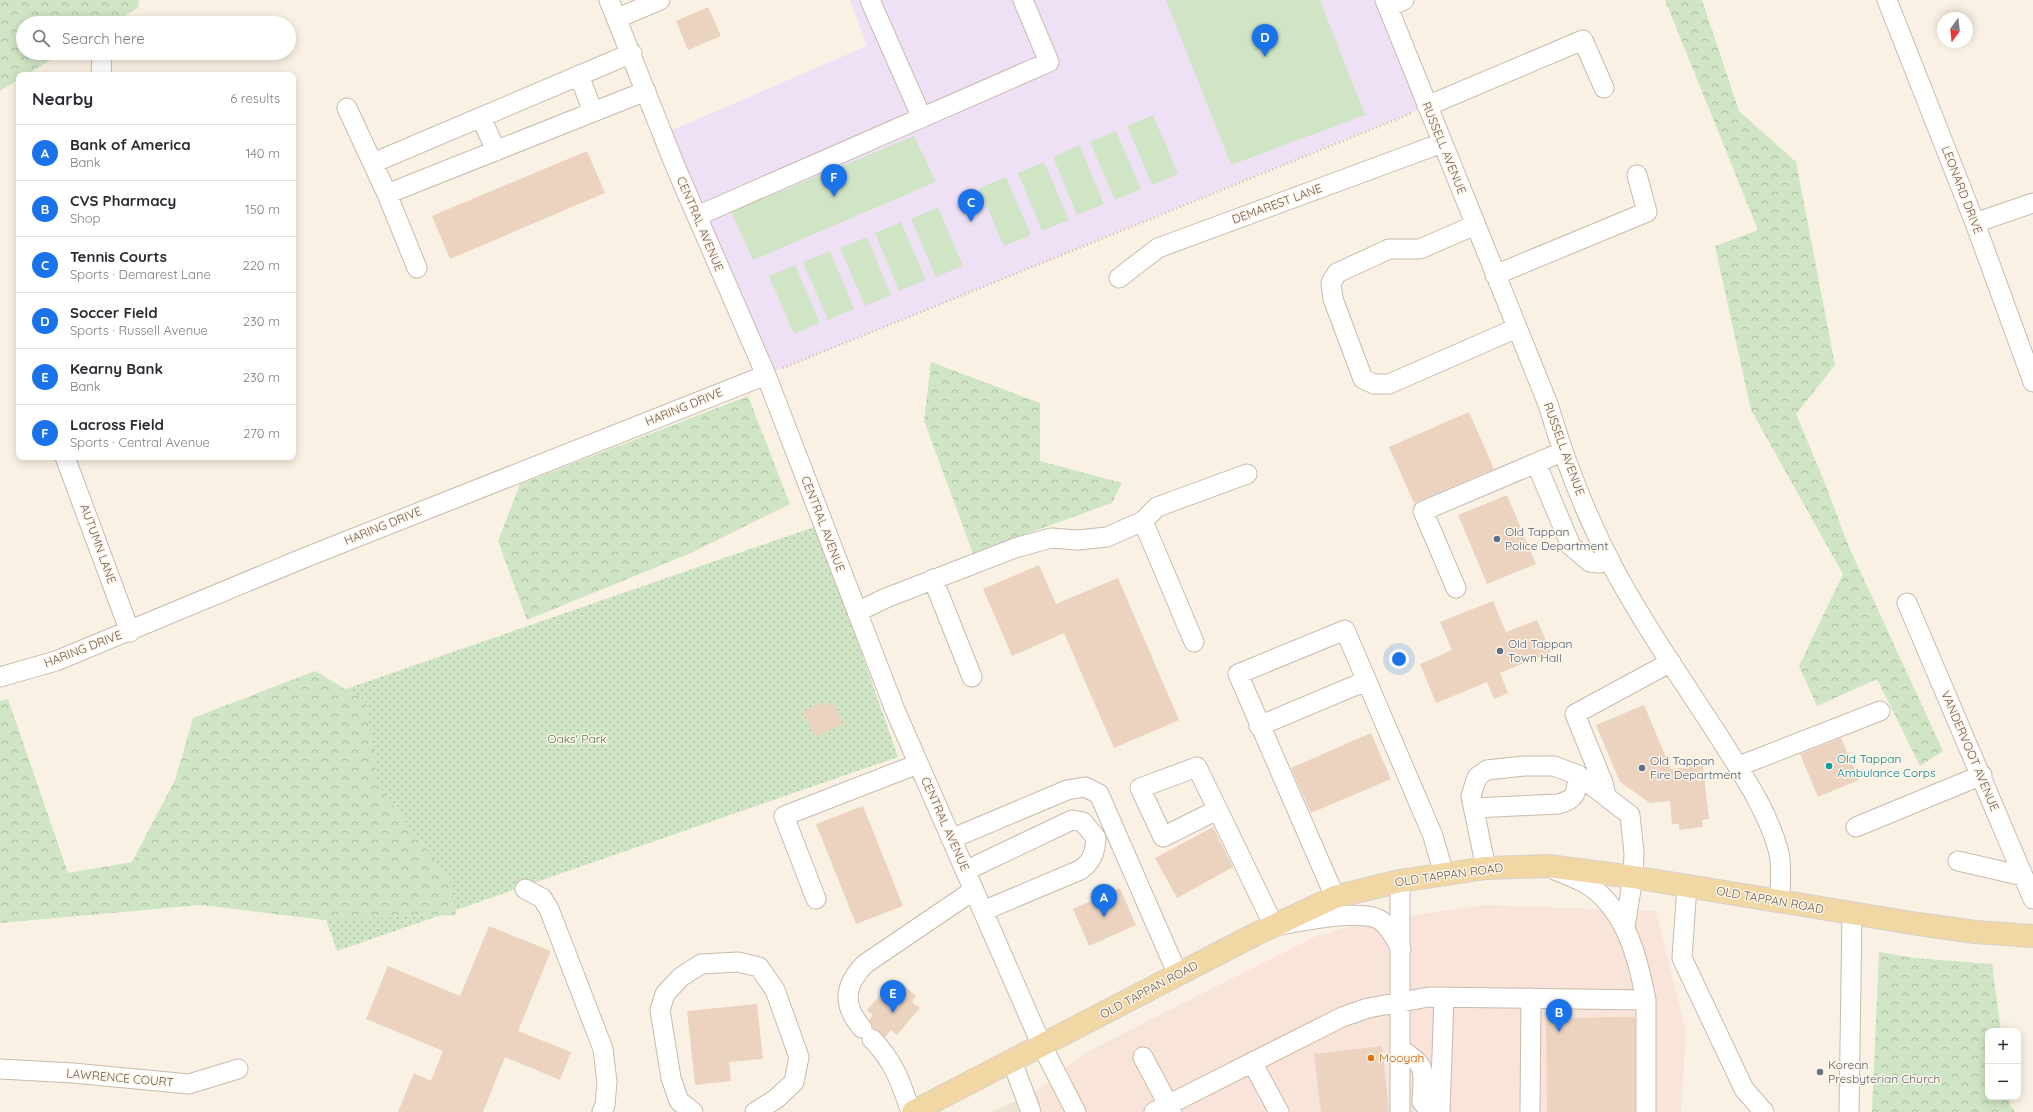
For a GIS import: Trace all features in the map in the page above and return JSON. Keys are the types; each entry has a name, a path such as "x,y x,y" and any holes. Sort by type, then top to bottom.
{"main road":[{"name":"OLD TAPPAN ROAD","path":"912,1112 1274,926 1335,897 1400,881 1444,874 1486,868 1548,866 1633,877 1852,914 1975,932 2033,936"}],"street":[{"name":"CENTRAL AVENUE","path":"609,0 618,18 697,216 766,375 895,710 1042,1046 1076,1112"},
{"path":"618,18 660,0"},
{"path":"870,0 922,118"},
{"path":"697,216 1050,62 1023,0"},
{"name":"LEONARD DRIVE","path":"1887,0 1975,223 2033,382"},
{"name":"RUSSELL AVENUE","path":"1392,2 1427,106 1494,275 1548,404 1562,452 1610,560 1671,662 1739,766 1766,819 1779,854 1780,901"},
{"path":"1427,106 1583,40 1604,88"},
{"path":"373,164 632,53"},
{"path":"101,72 102,60"},
{"path":"579,75 593,112"},
{"path":"387,194 646,91"},
{"path":"347,108 387,194 417,268"},
{"path":"481,117 496,151"},
{"name":"DEMAREST LANE","path":"1119,278 1158,248 1442,143"},
{"path":"1494,275 1647,212 1637,175"},
{"path":"1975,223 2033,203"},
{"path":"1475,225 1420,249 1389,249 1337,273 1331,283 1333,299 1363,379 1374,384 1389,384 1517,328"},
{"name":"HARING DRIVE","path":"0,677 56,661 130,632 304,558 766,375"},
{"path":"1456,588 1423,511 1562,452"},
{"name":"AUTUMN LANE","path":"66,460 130,632"},
{"path":"1536,463 1571,546 1590,562 1599,563 1610,560"},
{"path":"857,612 886,598 1014,548 1051,538 1078,540 1107,536 1144,521 1157,508 1247,474"},
{"path":"1144,521 1194,642"},
{"path":"933,579 972,677"},
{"name":"VANDERVOOT AVENUE","path":"1907,603 1982,775 2033,899"},
{"path":"1335,897 1259,726 1238,674 1345,630 1433,836 1444,874"},
{"path":"1606,796 1603,783 1575,714 1671,662"},
{"path":"1259,726 1366,681"},
{"path":"1739,766 1880,711"},
{"path":"816,900 784,816 918,764"},
{"path":"1486,868 1471,796 1477,777 1487,770 1524,766 1554,766 1578,775 1630,815 1634,853 1633,877 1625,927"},
{"path":"1474,808 1558,804 1568,801 1575,794 1578,775"},
{"path":"1856,827 1982,775"},
{"path":"952,839 1066,790 1085,787 1099,794 1178,975"},
{"path":"1217,810 1274,926 1345,916 1365,915 1379,920 1390,930 1401,949"},
{"path":"966,871 1072,820 1083,822 1096,838 1095,851 1089,864 1080,870 983,911"},
{"path":"1958,861 2023,876"},
{"path":"1548,866 1590,886 1608,901 1625,927 1642,980 1646,1000 1646,1112"},
{"path":"1400,881 1400,1112"},
{"path":"1687,886 1682,958 1744,1089 1764,1112"},
{"path":"525,889 542,898 549,909 603,1049 607,1082 605,1105 602,1112"},
{"path":"912,1112 896,1072 887,1055 867,1033 851,1012 848,1003 850,984 857,971 865,964 974,890"},
{"path":"1849,1112 1852,914"},
{"path":"693,1112 679,1101 671,1078 660,1010 665,994 680,977 701,964 738,962 759,967 775,990 799,1058 794,1082 776,1099 755,1112"},
{"path":"1143,1057 1165,1110 1252,1062 1342,1017 1368,1008 1429,997 1646,1000"},
{"path":"1440,1112 1444,997"},
{"path":"1530,1112 1532,998"},
{"path":"1400,1049 1417,1060 1422,1067 1422,1102 1432,1112"},
{"path":"1012,1061 1031,1112"},
{"path":"1252,1062 1279,1112"},
{"name":"LAWRENCE COURT","path":"0,1069 72,1073 189,1084 238,1069"}],"path":[{"path":"766,375 1427,106"}],"shaded area":[{"path":"850,0 1385,0 1427,106 766,375 663,134 867,46"},
{"path":"1484,905 1656,911 1686,1032 1681,1112 1043,1112 1038,1090 1083,1054 1316,936 1363,923"},
{"path":"1038,1090 1042,1112 992,1112"}],"green space":[{"path":"0,0 139,0 138,8 124,16 16,16 16,60 51,60 31,72 16,72 16,81 0,91"},
{"path":"1166,0 1320,0 1365,115 1231,165"},
{"path":"1665,0 1702,0 1739,111 1796,162 1835,365 1796,414 1824,481 1849,547 1943,751 1920,766 1877,679 1817,706 1799,666 1843,574 1751,410 1715,246 1758,230"},
{"path":"1153,115 1178,174 1152,185 1127,126"},
{"path":"1116,131 1141,189 1115,200 1090,142"},
{"path":"914,136 936,182 753,260 731,212"},
{"path":"1079,145 1104,204 1077,215 1053,157"},
{"path":"1044,162 1069,220 1042,231 1018,173"},
{"path":"1006,177 1031,235 1004,246 979,188"},
{"path":"938,207 963,266 936,277 911,219"},
{"path":"901,222 926,280 899,291 875,233"},
{"path":"867,237 891,295 865,306 840,248"},
{"path":"830,251 854,309 828,320 803,262"},
{"path":"795,265 820,323 794,334 769,276"},
{"path":"931,362 1040,403 1040,461 1122,483 1112,503 973,553 924,421"},
{"path":"748,396 790,504 691,553 527,620 498,541 520,484"},
{"name":"Oaks' Park","path":"817,526 898,757 337,951 256,720"},
{"path":"315,671 366,701 379,787 450,880 456,915 325,920 201,905 0,923 0,701 8,699 68,873 132,862 175,780 193,718"},
{"path":"1879,952 1914,958 1992,964 2001,1028 1985,1028 1985,1100 2009,1100 2010,1105 2015,1112 1872,1112"}],"building":[{"path":"708,7 721,36 688,50 676,21"},
{"path":"587,151 605,193 450,259 432,216"},
{"path":"1469,412 1494,469 1414,503 1389,447"},
{"name":"Old Tappan Police Department","path":"1507,495 1536,564 1487,584 1458,515"},
{"path":"1039,565 1056,604 1118,578 1179,720 1114,748 1064,633 1012,656 983,589"},
{"name":"Old Tappan Town Hall","path":"1493,601 1506,632 1537,620 1551,652 1500,673 1508,693 1494,699 1487,682 1436,703 1420,664 1452,650 1440,622"},
{"path":"826,702 828,705 834,703 843,724 815,737 803,711"},
{"name":"Old Tappan Fire Department","path":"1644,705 1671,769 1703,766 1709,819 1702,820 1703,827 1679,830 1679,824 1672,824 1670,801 1650,803 1620,782 1596,725"},
{"path":"1371,733 1391,779 1311,813 1291,768"},
{"name":"Old Tappan Ambulance Corps","path":"1841,738 1859,780 1818,797 1800,754"},
{"path":"863,806 903,906 856,924 816,824"},
{"path":"1213,827 1233,867 1177,898 1155,858"},
{"path":"1120,888 1136,925 1089,946 1073,909"},
{"path":"489,926 551,951 518,1031 571,1052 560,1080 505,1057 483,1112 398,1112 414,1073 431,1081 443,1051 366,1019 388,966 460,996"},
{"path":"901,983 916,996 912,1002 920,1008 897,1035 891,1030 885,1037 873,1028 869,1020 873,1015 867,1010 890,984 896,989"},
{"path":"757,1004 763,1059 729,1062 731,1081 695,1085 687,1011"},
{"path":"1635,1017 1635,1112 1547,1112 1546,1018"},
{"path":"1382,1046 1389,1112 1321,1112 1314,1054"}],"place":[{"name":"Soccer Field","path":"1265,57"},
{"name":"Lacross Field","path":"834,197"},
{"name":"Tennis Courts","path":"971,222"},
{"name":"Old Tappan Police Department","path":"1497,539"},
{"name":"Old Tappan Town Hall","path":"1500,651"},
{"name":"Old Tappan Ambulance Corps","path":"1829,766"},
{"name":"Old Tappan Fire Department","path":"1642,768"},
{"name":"Bank of America","path":"1104,917"},
{"name":"Kearny Bank","path":"893,1013"},
{"name":"CVS Pharmacy","path":"1559,1032"},
{"name":"Mooyah","path":"1371,1058"},
{"name":"Korean Presbyterian Church","path":"1820,1072"}]}
